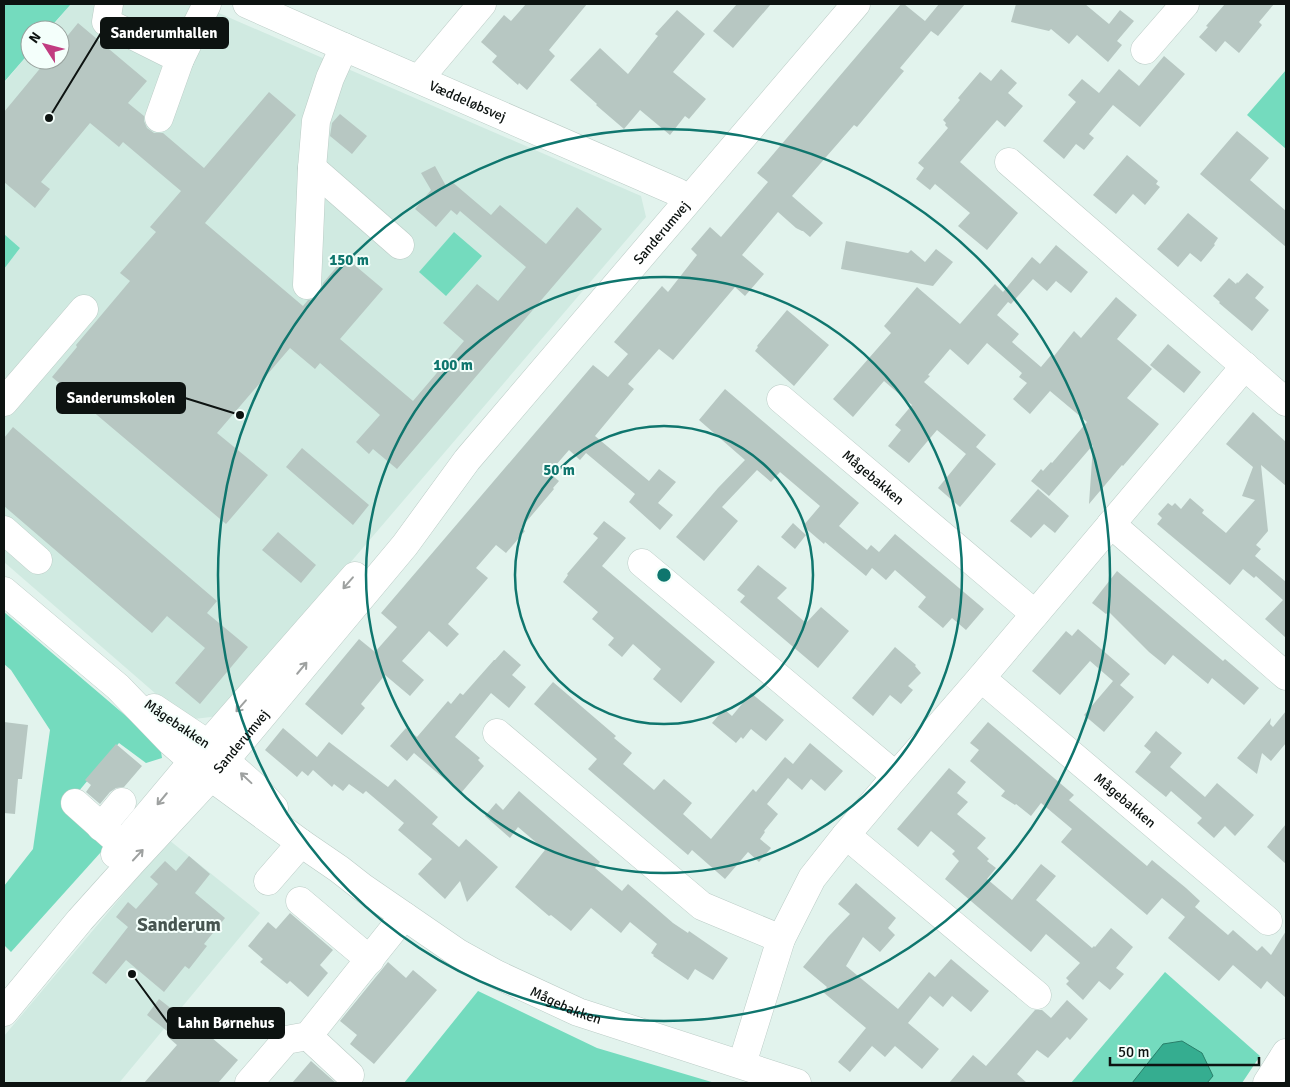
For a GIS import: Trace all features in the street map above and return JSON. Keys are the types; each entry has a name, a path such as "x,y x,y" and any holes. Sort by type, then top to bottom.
{"street":[{"path":"159,118 180,59 207,4"},
{"name":"Væddeløbsvej","path":"247,4 677,192 687,201"},
{"path":"419,79 482,4"},
{"name":"Sanderumvej","path":"4,988 122,845 209,761 405,545 467,460 856,4"},
{"path":"1145,50 1185,4"},
{"path":"108,13 180,59"},
{"path":"307,284 316,121 330,78 344,47"},
{"path":"1009,162 1286,402"},
{"path":"312,168 400,244"},
{"path":"4,402 84,309"},
{"path":"742,1064 781,938 812,878 896,776 1245,366"},
{"name":"Mågebakken","path":"781,399 1035,614"},
{"path":"1111,524 1286,676"},
{"path":"4,530 38,560"},
{"path":"642,563 896,776"},
{"name":"Mågebakken","path":"4,591 118,687 152,706 209,761 254,786 308,848 458,953 496,974 578,1012 797,1083"},
{"name":"Mågebakken","path":"981,678 1268,921"},
{"path":"496,733 702,906 781,938"},
{"name":"Sanderumvej","path":"4,1012 80,920 133,861 209,761"},
{"path":"101,827 122,802"},
{"path":"75,803 122,845"},
{"path":"846,836 1037,995"},
{"path":"268,881 308,848"},
{"path":"300,901 370,960"},
{"path":"249,1083 286,1040 308,1036 404,916"},
{"path":"308,1036 350,1075"},
{"path":"1267,1083 1286,1053"}],"shaded area":[{"path":"4,4 71,4 57,20 20,20 20,64 4,82"},
{"path":"71,4 198,4 641,196 646,217 219,716 186,720 4,562 4,269 20,248 4,234 4,83 20,64 20,70 70,70 70,20 57,20"},
{"path":"1286,70 1286,149 1247,115"},
{"path":"454,232 482,256 446,296 419,272"},
{"path":"4,234 20,248 4,269"},
{"path":"4,612 160,745 162,758 146,763 119,743 68,804 110,842 11,952 4,945 4,886 33,849 50,730 11,670 4,664"},
{"path":"169,840 260,913 119,1083 4,1083 4,1036"},
{"path":"1165,972 1260,1056 1242,1083 1071,1083"},
{"path":"478,991 597,1048 715,1083 404,1083"},
{"path":"1182,1041 1202,1053 1213,1076 1207,1083 1132,1083 1163,1044"}],"building":[{"path":"526,4 587,4 549,50 555,56 527,90 519,83 518,85 492,62 497,56 481,42 504,15 511,21"},
{"path":"737,4 771,4 733,48 713,31"},
{"path":"901,4 904,4 925,21 939,4 965,4 938,36 931,31 900,68 904,71 857,127 854,125 792,196 823,223 810,237 796,228 778,212 742,255 764,274 745,296 735,287 673,360 659,349 628,384 634,389 595,436 649,481 659,469 676,482 658,503 673,515 660,530 629,502 635,494 586,453 580,460 569,450 549,473 559,481 521,528 525,531 506,553 496,545 476,568 488,578 448,624 459,634 447,647 429,631 402,661 424,680 410,696 385,675 361,704 365,708 342,735 305,704 359,639 375,652 397,627 381,613 593,365 608,377 628,354 614,342 662,286 668,292 697,255 691,249 710,227 721,237 768,182 757,173"},
{"path":"1016,4 1085,4 1109,24 1120,10 1134,21 1117,41 1122,45 1108,62 1077,35 1069,44 1051,29 1049,31 1011,22"},
{"path":"1225,4 1274,4 1259,22 1262,25 1239,53 1225,41 1216,52 1199,37"},
{"path":"677,10 705,34 673,72 706,99 689,119 685,116 670,135 640,110 624,129 570,80 600,48 628,74 658,36 655,34"},
{"path":"78,23 147,81 128,103 144,116 147,128 154,133 163,133 204,168 269,92 296,115 205,223 303,306 308,300 315,299 320,294 323,283 345,257 383,289 340,339 413,401 464,341 443,323 477,284 498,301 526,267 460,211 457,215 451,210 436,227 415,209 431,190 421,173 435,166 446,186 451,181 491,215 500,205 546,244 577,207 602,229 397,469 373,449 369,454 356,442 380,415 320,363 315,369 290,348 217,433 268,475 226,524 52,377 77,347 76,345 130,281 120,273 156,232 150,227 181,191 123,142 119,147 90,123 41,182 50,189 35,208 4,182 4,112 39,70 70,70 70,33"},
{"path":"1164,56 1185,74 1140,127 1113,105 1089,134 1094,138 1084,150 1076,144 1064,159 1043,141 1076,102 1068,95 1082,79 1099,93 1119,69 1139,86"},
{"path":"1001,69 1017,83 1008,93 1023,106 1005,127 997,120 960,162 1018,213 987,250 958,226 970,213 935,184 930,190 916,179 924,168 918,163 948,128 943,120 960,100 958,98 980,72 991,81"},
{"path":"340,114 367,136 352,154 330,136 332,123"},
{"path":"1237,131 1269,158 1250,180 1286,211 1286,247 1200,174"},
{"path":"1127,155 1158,181 1156,184 1160,187 1145,205 1133,194 1116,214 1093,195"},
{"path":"1188,213 1218,238 1215,245 1201,262 1190,253 1178,267 1157,249"},
{"path":"846,241 908,253 911,250 925,262 936,249 953,262 933,286 841,269"},
{"path":"1056,245 1088,272 1071,293 1056,281 1047,291 1033,279 1011,304 1008,302 997,315 1019,334 1012,342 1041,367 1052,354 1054,356 1074,331 1081,338 1116,297 1137,315 1117,339 1152,369 1127,398 1159,424 1089,504 1093,445 1049,496 1031,481 1041,469 1043,471 1052,463 1087,422 1050,391 1030,414 1013,399 1027,383 1019,377 1022,373 987,343 968,365 950,349 924,382 986,435 976,447 996,464 960,507 938,488 966,454 937,430 909,463 888,446 901,430 895,425 912,405 884,381 853,417 833,399 891,333 884,326 917,287 960,324 995,284 1003,292 1032,257 1040,264"},
{"path":"1247,273 1264,287 1255,298 1269,310 1252,331 1213,296 1229,278 1236,284"},
{"path":"787,310 829,345 794,386 755,351"},
{"path":"1168,344 1201,372 1184,393 1150,365"},
{"path":"725,389 859,503 839,526 867,550 871,545 879,552 895,534 984,609 966,630 952,618 943,628 918,607 926,597 895,570 886,580 872,568 866,576 825,542 824,544 803,526 820,506 780,472 771,482 757,470 722,507 738,521 704,561 676,537 745,460 699,420"},
{"path":"1253,412 1286,442 1286,486 1261,465 1268,531 1256,545 1261,549 1255,556 1286,582 1286,638 1265,619 1283,600 1256,576 1254,578 1243,569 1230,585 1157,524 1162,518 1158,514 1168,503 1172,506 1175,503 1181,509 1190,498 1204,510 1202,513 1226,533 1255,500 1242,496 1253,467 1226,444"},
{"path":"13,427 217,601 207,613 248,647 200,704 175,683 205,648 167,616 152,633 4,506 4,438"},
{"path":"302,448 369,505 353,525 286,467"},
{"path":"1038,489 1069,516 1055,533 1044,524 1031,538 1010,521"},
{"path":"604,521 626,538 602,566 715,662 681,703 653,679 661,669 633,644 622,657 608,645 614,638 592,619 598,612 563,582 567,574 598,538 593,534"},
{"path":"793,523 806,535 795,549 781,537"},
{"path":"278,532 316,565 301,583 262,550"},
{"path":"758,565 787,588 777,598 806,623 821,607 849,631 818,668 740,602 745,596 737,590"},
{"path":"1117,571 1223,661 1225,659 1259,688 1244,705 1212,678 1208,684 1173,655 1165,665 1149,652 1109,612 1106,614 1092,603"},
{"path":"1078,629 1130,674 1120,685 1134,697 1104,732 1084,715 1113,681 1090,661 1060,695 1032,671 1066,631 1072,636"},
{"path":"895,647 916,665 921,673 908,686 913,690 901,704 890,695 873,716 852,698"},
{"path":"504,650 521,665 512,675 526,687 509,708 491,693 455,737 480,758 478,760 484,766 461,793 414,753 407,761 390,746 406,728 417,737 448,701 451,704 460,693 463,695"},
{"path":"553,682 616,736 614,738 632,753 623,764 654,790 664,779 692,803 683,814 711,839 753,789 756,792 785,757 793,764 810,743 843,771 825,791 811,779 802,790 788,778 767,804 778,814 760,839 771,848 759,862 748,852 725,879 692,850 688,855 588,769 597,759 534,704"},
{"path":"751,693 784,720 766,741 751,729 743,739 741,737 736,743 712,723 724,709 732,716"},
{"path":"1286,711 1286,743 1271,761 1262,753 1257,774 1237,758 1271,718 1270,724 1273,727"},
{"path":"4,722 28,725 22,779 18,779 15,814 4,813"},
{"path":"988,722 1074,795 1069,800 1147,866 1152,860 1186,888 1200,901 1195,907 1228,935 1233,930 1257,951 1262,946 1271,955 1286,931 1286,998 1267,981 1261,989 1233,965 1219,981 1168,938 1185,917 1162,898 1147,915 1061,842 1072,829 1041,803 1031,816 1016,804 1001,796 1005,791 970,761 979,750 970,743"},
{"path":"283,728 317,757 329,742 388,787 395,779 438,817 432,824 459,847 466,839 498,867 467,902 460,881 445,899 418,874 432,859 398,830 404,823 366,791 363,794 349,784 343,791 334,784 332,787 313,770 308,776 302,771 297,777 265,750"},
{"path":"1156,731 1182,753 1170,767 1205,797 1217,783 1254,815 1235,836 1225,826 1214,838 1197,823 1202,818 1171,791 1166,797 1135,772 1151,752 1144,746"},
{"path":"116,744 142,766 124,787 116,788 110,792 100,804 86,792 91,785 85,780"},
{"path":"949,768 966,782 957,793 968,802 957,814 986,838 977,848 989,859 987,861 996,868 987,879 1012,900 1041,864 1056,876 1036,900 1092,948 1111,928 1133,947 1116,968 1124,974 1110,990 1099,981 1083,1000 1066,984 1069,981 1066,978 1080,963 1046,934 1031,952 945,879 959,861 952,854 955,851 931,831 918,847 897,829"},
{"path":"519,791 600,862 595,868 622,891 628,884 673,923 688,933 689,931 728,958 713,980 695,969 688,980 653,956 651,953 657,944 630,922 621,933 591,908 571,931 551,915 549,916 515,887 545,850 518,827 510,838 485,816 496,803 503,810"},
{"path":"1286,824 1286,864 1267,847"},
{"path":"189,856 210,874 195,893 225,918 204,944 207,946 189,969 185,966 164,992 126,960 106,984 92,973 128,927 116,917 128,902 136,909 158,884 150,877 165,861 176,871"},
{"path":"856,883 896,918 888,928 895,935 880,952 863,937 846,966 898,1009 929,972 935,977 951,959 989,991 971,1012 952,996 943,1007 930,996 908,1023 939,1049 922,1069 895,1046 885,1057 872,1046 850,1072 838,1062 866,1028 823,992 827,987 803,967 850,914 838,904"},
{"path":"290,913 333,950 320,965 328,973 308,997 290,981 287,984 260,962 263,959 248,946 268,922 276,929"},
{"path":"388,962 406,978 413,970 437,990 374,1064 350,1044 357,1035 340,1021"},
{"path":"159,999 182,1017 185,1015 238,1060 218,1083 144,1083 177,1045 169,1038 172,1035 147,1015"},
{"path":"1067,1000 1088,1019 1070,1040 1067,1037 1048,1058 1037,1050 1017,1074 1027,1083 949,1083 973,1055 986,1066 1035,1010 1042,1010 1051,1018"},
{"path":"311,1061 336,1083 292,1083"}],"place":[{"name":"Sanderumhallen","path":"49,118"},
{"name":"Sanderumskolen","path":"240,415"},
{"name":"Lahn Børnehus","path":"132,974"}],"district":[{"name":"Sanderum","path":"179,925"}]}
